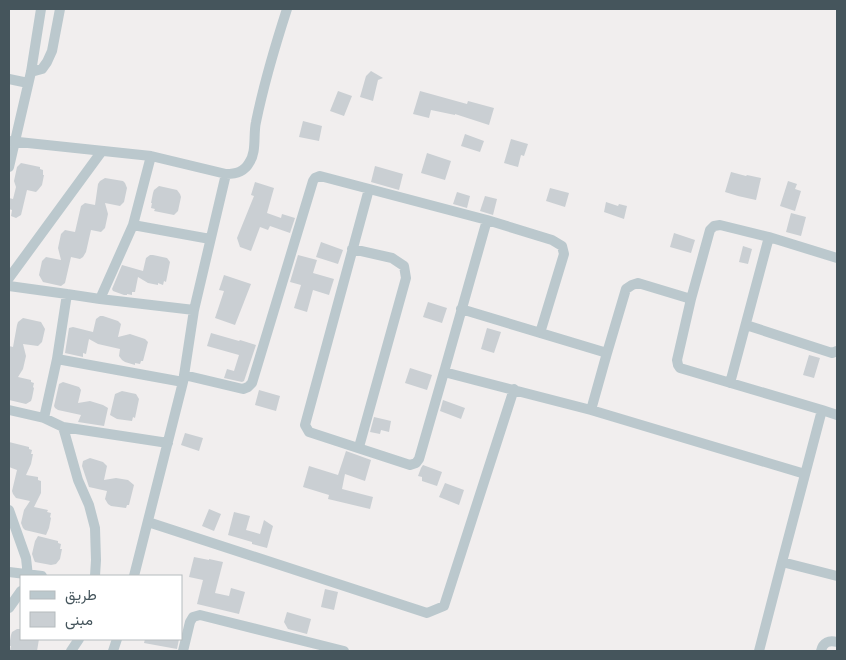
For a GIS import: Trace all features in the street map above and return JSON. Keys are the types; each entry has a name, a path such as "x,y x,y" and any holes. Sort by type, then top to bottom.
{"street":[{"path":"9,167 12,141 30,77 41,9"},
{"path":"9,79 30,77 42,69 52,51 60,9"},
{"path":"12,141 151,156 226,174 244,170 253,154 255,124 264,84 287,9"},
{"path":"9,278 102,151"},
{"path":"100,299 134,225 151,156"},
{"path":"134,575 184,378 194,310 226,174"},
{"path":"57,359 243,389 248,387 252,383 313,181 320,176 486,220 552,240 562,246 564,254 540,333"},
{"path":"369,189 305,425 310,432 410,465 416,464 419,459 486,220"},
{"path":"134,225 210,239"},
{"path":"837,258 769,237 720,225 714,226 710,230 691,298 678,360 680,368 837,415"},
{"path":"730,383 769,237"},
{"path":"352,249 392,258 404,266 406,278 359,448"},
{"path":"591,410 626,289 638,283 691,298"},
{"path":"9,286 194,310"},
{"path":"44,418 57,359 67,294"},
{"path":"461,309 607,352"},
{"path":"746,325 832,353 837,351"},
{"path":"444,372 591,410 805,474"},
{"path":"148,522 428,613 444,606 514,389"},
{"path":"9,410 44,418 63,426 168,443"},
{"path":"758,651 822,410"},
{"path":"63,426 78,480 89,505 95,528 95,575"},
{"path":"9,510 26,558 28,575"},
{"path":"782,562 837,576"},
{"path":"9,572 23,575"},
{"path":"9,608 20,592"},
{"path":"183,651 190,622 193,617 200,615 344,651"},
{"path":"71,651 78,640"},
{"path":"821,651 822,646 826,642 832,640 837,642"}],"building":[{"path":"371,71 383,78 378,80 373,101 360,97 366,76"},
{"path":"338,91 352,96 344,116 330,111"},
{"path":"420,91 467,104 468,101 494,108 489,125 455,114 431,110 429,118 413,114"},
{"path":"303,121 322,126 319,141 299,137"},
{"path":"465,134 484,141 480,152 461,146"},
{"path":"511,139 528,144 524,156 521,155 518,167 504,163"},
{"path":"427,153 451,161 445,180 421,173"},
{"path":"21,163 40,167 44,175 42,185 36,192 27,190 21,215 16,218 11,216 12,210 9,209 9,198 13,199 17,167"},
{"path":"375,166 403,174 399,190 371,182"},
{"path":"731,172 761,178 756,200 725,192"},
{"path":"105,178 125,183 127,188 124,202 120,206 105,203 108,214 105,228 101,232 91,230 83,257 80,259 71,257 65,283 61,286 43,282 39,275 42,261 46,257 61,260 58,248 61,234 65,230 75,232 81,206 85,203 95,205 98,184"},
{"path":"788,181 797,184 795,189 801,191 795,211 780,206"},
{"path":"255,182 274,188 267,213 281,218 282,214 295,218 290,233 270,226 268,230 260,227 251,251 240,247 237,238 254,196 251,195"},
{"path":"159,186 177,190 180,194 178,211 174,215 154,211 155,209 151,208 154,190"},
{"path":"550,188 569,193 565,207 546,201"},
{"path":"457,192 470,196 467,208 453,204"},
{"path":"485,196 497,199 493,215 480,211"},
{"path":"606,202 618,206 619,204 627,206 624,219 604,212"},
{"path":"791,213 806,217 801,236 786,232"},
{"path":"674,233 695,240 691,253 670,247"},
{"path":"321,242 343,250 338,264 316,257"},
{"path":"743,246 752,249 748,264 739,262"},
{"path":"150,255 167,258 170,262 166,282 164,281 163,285 148,283 138,277 135,292 132,292 132,295 124,295 113,291 112,289 122,265 143,271 146,258"},
{"path":"298,255 317,260 313,273 334,279 329,295 313,290 307,312 294,308 301,285 290,282"},
{"path":"224,275 251,284 235,325 215,318 224,291 219,290"},
{"path":"428,302 447,308 442,323 423,317"},
{"path":"100,316 118,321 121,324 118,337 130,334 145,339 148,342 143,361 140,364 135,363 135,365 125,362 119,356 120,349 98,344 89,339 86,354 83,353 83,357 65,353 69,328 73,327 93,332 96,319"},
{"path":"23,318 41,322 45,329 42,342 38,346 23,344 26,356 23,369 18,377 31,380 34,383 31,401 26,404 9,400 9,346 13,347 18,322"},
{"path":"487,328 501,332 494,353 481,349"},
{"path":"211,333 256,345 244,381 224,378 227,369 234,371 239,355 207,346"},
{"path":"809,355 820,358 814,378 803,375"},
{"path":"410,368 432,375 427,390 405,383"},
{"path":"63,382 79,387 81,390 78,403 90,401 108,408 104,426 78,422 81,415 55,408 59,384"},
{"path":"259,390 280,396 276,411 255,405"},
{"path":"122,391 136,394 139,399 135,418 133,417 132,421 117,419 110,415 115,394"},
{"path":"443,400 465,408 461,419 440,411"},
{"path":"374,417 391,421 389,432 381,430 380,434 370,432"},
{"path":"185,433 203,438 199,451 181,445"},
{"path":"9,442 29,447 32,450 31,464 26,475 38,477 38,480 41,481 41,493 34,507 48,510 47,512 51,513 46,535 25,530 21,523 24,510 30,501 16,498 13,494 17,470 9,467"},
{"path":"346,451 371,460 365,481 345,474 342,489 373,497 370,509 328,499 329,495 303,487 309,466 338,475"},
{"path":"90,458 103,462 107,466 104,480 116,478 128,480 134,485 129,505 126,508 111,506 105,499 107,491 89,487 82,466 83,461"},
{"path":"423,465 442,472 437,486 422,481 422,477 418,476"},
{"path":"445,483 464,490 459,505 439,497"},
{"path":"209,509 221,514 214,531 202,526"},
{"path":"234,512 250,516 246,530 260,534 264,520 273,526 267,548 228,535"},
{"path":"38,536 58,541 61,544 60,559 56,564 35,562 32,554"},
{"path":"194,557 223,562 215,593 229,596 231,588 245,592 239,614 197,604 203,580 189,577"},
{"path":"325,589 338,592 334,610 321,607"},
{"path":"287,612 311,619 307,634 288,629 284,622"},
{"path":"20,629 20,640 39,640 37,651 10,650 12,632"},
{"path":"145,640 179,640 177,649 144,643"}]}
